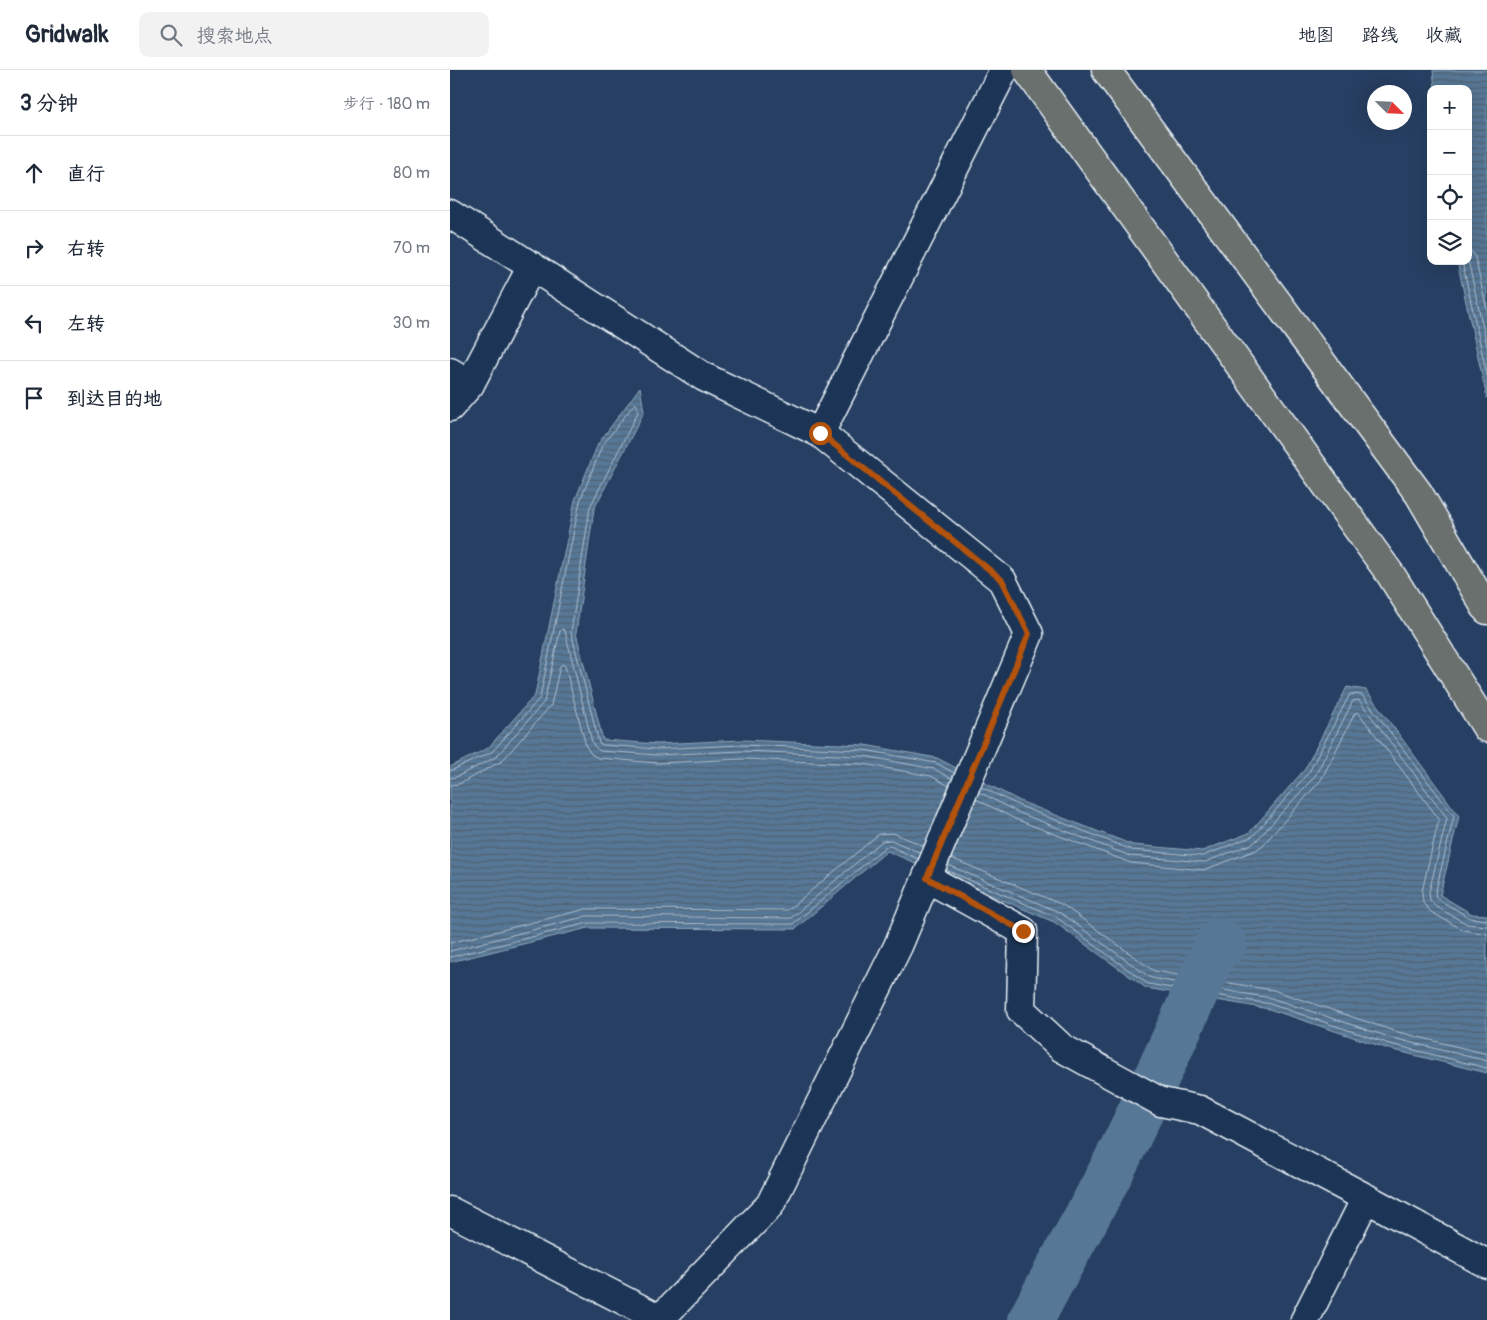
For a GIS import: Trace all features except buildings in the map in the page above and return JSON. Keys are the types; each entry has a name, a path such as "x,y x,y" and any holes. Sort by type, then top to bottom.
{"highway":[{"path":"1027,70 1391,575 1487,728"},
{"path":"1106,70 1419,494 1487,610"}],"street":[{"path":"820,433 1004,70"},
{"path":"450,214 704,377 820,433 1002,580 1029,634 898,946 770,1205 660,1319 450,1211"},
{"path":"450,408 460,378 532,266"},
{"path":"927,878 1023,931 1021,1010 1062,1048 1160,1102 1200,1110 1487,1264"},
{"path":"1305,1320 1366,1198"}],"water":[{"path":"1433,70 1487,70 1487,398 1458,265 1472,265 1472,85 1435,85"},
{"path":"640,387 644,412 594,509 576,633 603,740 657,744 741,740 865,745 937,758 1022,802 1133,845 1202,851 1249,833 1305,769 1347,687 1366,690 1459,816 1440,895 1472,914 1487,915 1487,1073 1389,1049 1269,1009 1146,988 1054,922 887,851 795,929 588,928 450,962 450,767 488,748 535,695 575,500 598,444"}],"waterway":[{"path":"1031,1320 1120,1154 1218,943 1224,944"}],"route":[{"path":"820,433 1002,580 1029,634 927,878 1023,931"}]}
